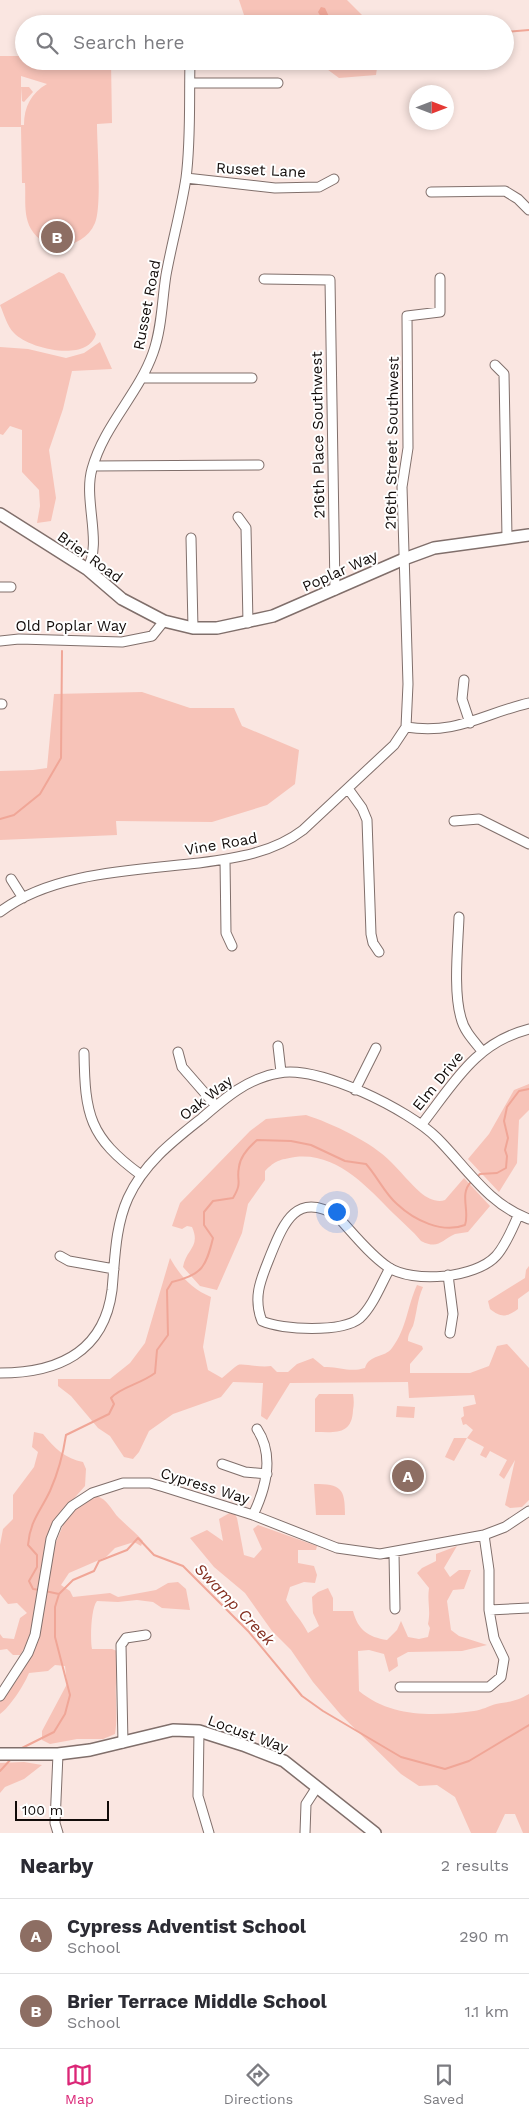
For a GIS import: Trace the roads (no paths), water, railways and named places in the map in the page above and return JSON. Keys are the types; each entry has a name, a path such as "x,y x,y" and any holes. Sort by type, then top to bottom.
{"main road":[{"name":"Brier Road","path":"0,514 87,569 122,599 164,621"},
{"name":"Poplar Way","path":"164,621 193,628 217,628 248,623 273,616 404,558 453,544 529,535"},
{"name":"Locust Way","path":"2,1754 58,1754 123,1743 173,1730 199,1731 284,1761 375,1833"}],"street":[{"name":"Russet Road","path":"87,569 92,560 94,548 89,500 93,466 98,448 142,378 154,352 186,178 190,70"},
{"path":"190,83 278,83"},
{"name":"Russet Lane","path":"186,178 275,188 319,187 334,180"},
{"path":"431,192 505,192 518,199 529,210"},
{"name":"216th Street Southwest","path":"406,727 408,684 402,487 408,448 407,316 440,312 440,278"},
{"name":"216th Place Southwest","path":"264,279 330,280 335,590"},
{"path":"495,365 504,374 507,537"},
{"path":"142,378 252,378"},
{"path":"93,466 258,465"},
{"path":"238,517 246,528 248,623"},
{"path":"191,538 193,628"},
{"path":"0,587 11,587"},
{"name":"Old Poplar Way","path":"0,641 20,639 122,642 152,636 164,621"},
{"path":"464,680 462,699 470,723"},
{"path":"406,727 438,730 470,723 529,703"},
{"name":"Vine Road","path":"0,912 23,898 59,884 87,878 225,860 269,850 289,841 349,790 394,745 406,727"},
{"path":"349,790 362,808 370,835 371,934 373,943 379,952"},
{"path":"454,821 479,819 529,844"},
{"path":"225,860 226,933 232,946"},
{"path":"12,879 23,898"},
{"path":"459,916 458,1004 461,1020 467,1032 482,1051"},
{"name":"Elm Drive","path":"422,1124 464,1069 482,1051 506,1036 529,1029"},
{"path":"278,1046 281,1072"},
{"path":"355,1090 376,1048"},
{"path":"178,1052 182,1067 216,1106"},
{"path":"84,1053 85,1093 90,1119 101,1140 140,1175"},
{"name":"Oak Way","path":"0,1373 49,1368 68,1360 84,1348 96,1334 105,1317 109,1304 122,1215 140,1175 166,1149 234,1092 253,1081 281,1072 317,1074 355,1090 422,1124 497,1202 518,1216 529,1219"},
{"path":"390,1268 365,1313 349,1324 287,1328 274,1326 262,1321 258,1309 259,1285 282,1225 289,1217 307,1207 328,1210 337,1216 390,1268 424,1277 448,1275 478,1268 496,1256 503,1247 518,1216"},
{"path":"60,1256 69,1261 114,1269"},
{"path":"448,1275 453,1314 450,1333"},
{"path":"253,1515 266,1484 267,1474 265,1441 257,1429"},
{"path":"222,1464 245,1472 267,1474"},
{"name":"Cypress Way","path":"0,1696 33,1643 51,1539 64,1515 87,1496 111,1485 129,1482 150,1484 253,1515 337,1548 366,1553 394,1553 484,1535 505,1527 529,1511"},
{"path":"400,1687 489,1687 501,1677 504,1658 494,1638 489,1610 489,1570 484,1535"},
{"path":"394,1553 395,1609"},
{"path":"489,1610 529,1608"},
{"path":"123,1743 121,1645 126,1638 146,1635"},
{"path":"199,1731 198,1796 209,1833"},
{"path":"58,1754 55,1823 58,1833"},
{"path":"305,1833 306,1804 317,1787"}],"waterway":[{"path":"514,31 529,30"},
{"path":"0,819 14,815 40,794 61,758 62,651"},
{"path":"477,1177 480,1174 497,1173 506,1168 507,1156 505,1150 508,1138 504,1121 507,1107 519,1091 529,1089"},
{"path":"40,1590 33,1589 29,1581 37,1567 37,1555 28,1545 29,1537 33,1523 50,1491 62,1457 66,1435 109,1414 114,1404 111,1398 115,1394 155,1373 157,1350 168,1335 167,1290 172,1282 196,1273 205,1263 213,1238 204,1225 204,1212 213,1201 233,1198 239,1185 238,1172 241,1159 257,1140 291,1141 311,1145 345,1161 366,1164 397,1204 420,1220 438,1227 447,1228 465,1225 465,1197 471,1182"},
{"name":"Swamp Creek","path":"20,1749 54,1732 65,1714 70,1695 55,1637 55,1607 59,1594 73,1580 94,1571 99,1561 127,1550 138,1538 154,1555 183,1566 249,1632 302,1696 323,1711 401,1757 445,1769 469,1761 529,1725"},
{"path":"45,1591 59,1594"},
{"name":"Swamp Creek","path":"0,1771 12,1758"}],"place":[{"name":"Brier Terrace Middle School","path":"57,237"},
{"name":"Cypress Adventist School","path":"408,1476"}]}
